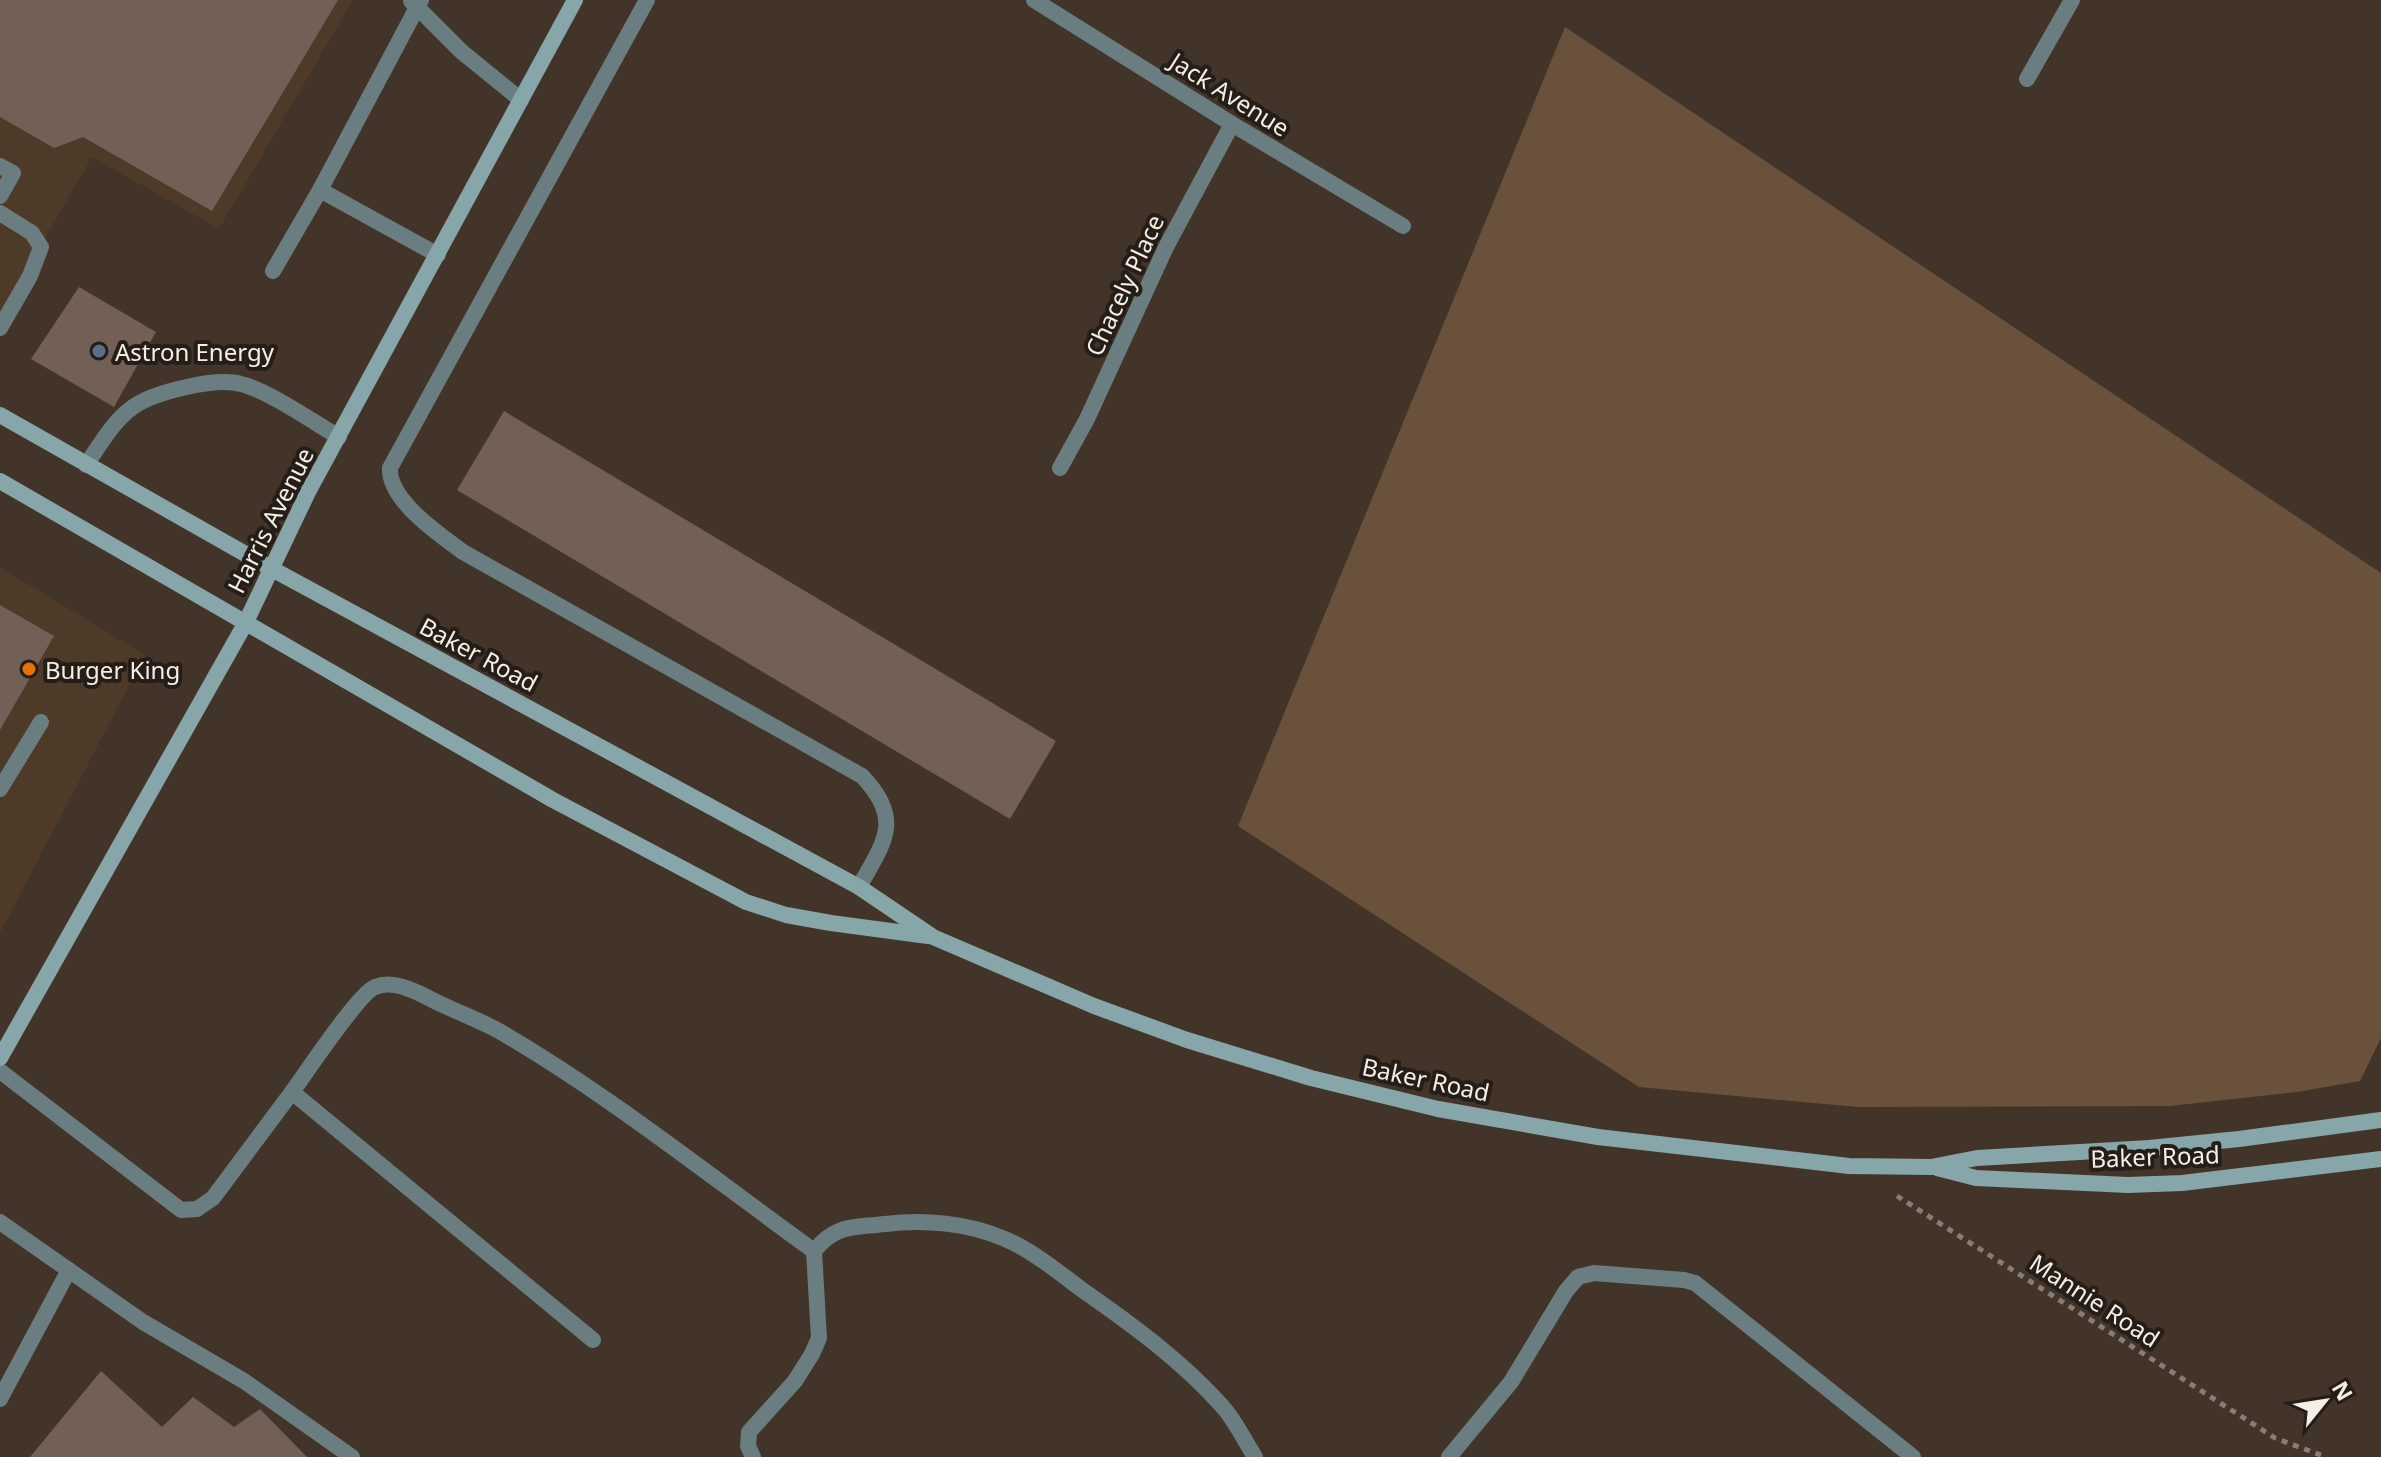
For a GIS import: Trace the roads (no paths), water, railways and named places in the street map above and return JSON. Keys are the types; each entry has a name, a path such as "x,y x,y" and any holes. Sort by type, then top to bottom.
{"main road":[{"name":"Harris Avenue","path":"0,1058 245,624 308,492 575,0"},
{"name":"Baker Road","path":"0,415 272,569 859,887 933,937 1094,1006 1187,1040 1311,1078 1438,1109 1598,1137 1849,1166 1931,1167 1977,1158 2149,1148 2381,1120"},
{"name":"Baker Road","path":"0,481 553,800 746,902 816,921 933,937"},
{"name":"Baker Road","path":"1931,1167 1976,1178 2128,1185 2182,1183 2381,1159"}],"street":[{"path":"647,0 397,454 389,476 396,491 430,527 463,552 862,776 877,792 886,814 886,838 859,887"},
{"name":"Jack Avenue","path":"1034,0 1403,226"},
{"path":"2027,79 2072,0"},
{"path":"273,271 320,190 416,3 462,52 521,100"},
{"name":"Chacely Place","path":"1060,468 1087,419 1166,247 1232,124"},
{"path":"0,166 13,173 0,196"},
{"path":"320,190 438,255"},
{"path":"0,213 32,233 41,247 30,276 0,328"},
{"path":"86,465 112,428 134,406 179,389 210,382 240,383 339,437"},
{"path":"2,779 41,722"},
{"path":"0,1071 181,1210 197,1209 213,1198 366,992 384,984 402,987 496,1029 561,1069 814,1251"},
{"path":"292,1092 593,1340"},
{"path":"0,1222 143,1322 244,1381 352,1457"},
{"path":"753,1457 748,1446 749,1432 795,1381 819,1338 814,1251 825,1237 840,1230 899,1222 942,1223 974,1229 1023,1247 1135,1327 1179,1363 1224,1407 1255,1457"},
{"path":"0,1399 69,1270"},
{"path":"1449,1457 1511,1382 1566,1291 1578,1277 1594,1273 1695,1283 1913,1457"}],"place":[{"name":"Astron Energy","path":"99,351"},
{"name":"Burger King","path":"29,669"}]}
